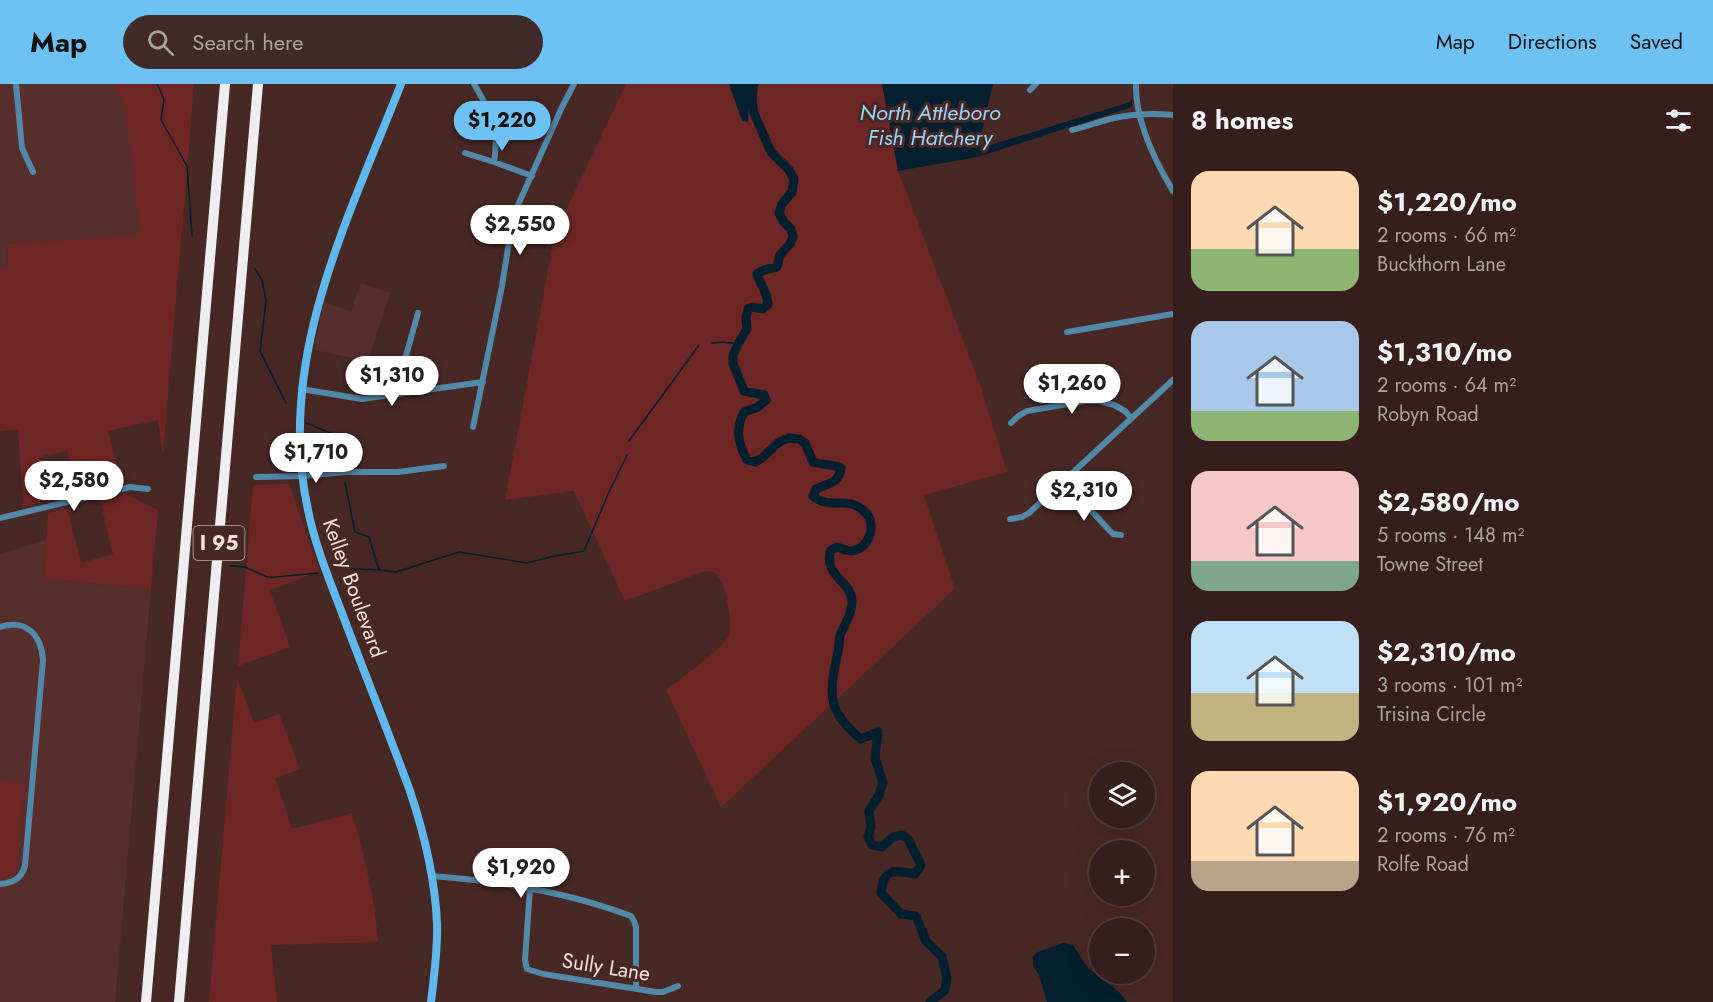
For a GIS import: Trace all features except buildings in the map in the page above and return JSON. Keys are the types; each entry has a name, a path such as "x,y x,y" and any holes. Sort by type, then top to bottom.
{"highway":[{"name":"I 95","path":"146,1002 225,84"},
{"name":"I 95","path":"181,1002 181,976 258,84"}],"main road":[{"name":"Kelley Boulevard","path":"401,84 346,223 312,329 301,389 299,437 308,511 321,556 420,822 432,876 437,922 431,1002"}],"street":[{"path":"16,84 22,148 33,172"},
{"path":"474,84 496,125 497,145 494,162"},
{"path":"473,428 512,224 518,205 574,84"},
{"path":"1030,90 1036,84"},
{"path":"1136,84 1140,114 1160,168 1173,191"},
{"path":"1072,130 1113,118 1140,114 1173,115"},
{"path":"465,153 532,176"},
{"path":"395,395 418,313"},
{"path":"1067,332 1173,314"},
{"path":"1010,519 1026,515 1173,380"},
{"path":"301,389 353,398 395,395 483,382"},
{"path":"1011,423 1027,411 1085,401 1100,401 1114,405 1125,411 1131,418"},
{"path":"256,477 346,472 398,472 444,466"},
{"path":"1064,481 1113,534 1121,535"},
{"path":"0,518 130,486 148,489"},
{"path":"0,627 13,624 32,632 39,641 43,660 25,866 18,879 11,883 0,884"},
{"path":"432,876 530,888 573,897 629,916 636,927 636,989"},
{"name":"Sully Lane","path":"530,888 525,960 528,970 663,993 678,986"}],"shaded area":[{"path":"0,84 194,84 182,233 7,244 8,268 0,268"},
{"path":"112,84 194,84 163,455 158,420 108,431 122,483 78,494 67,451 39,457 49,501 23,507 18,429 0,431 0,268 8,268 7,244 140,235 125,103"},
{"path":"626,84 993,84 979,145 984,147 1130,102 1132,99 1132,107 978,157 898,171 981,387 1007,472 924,495 955,589 721,807 666,690 710,656 729,634 730,620 727,601 724,588 717,576 714,572 705,571 625,601 574,491 505,500 555,233"},
{"path":"361,283 390,293 368,361 314,350 324,302 351,311"},
{"path":"289,484 320,571 270,590 290,647 238,666 253,485"},
{"path":"125,494 158,510 151,589 43,579 48,513 67,508 81,563 113,554 100,500"},
{"path":"46,540 43,579 151,589 115,1002 0,1002 0,554"},
{"path":"237,677 254,723 279,714 300,769 275,778 292,829 352,813 361,845 377,926 378,942 271,945 277,1002 209,1002"},
{"path":"0,780 24,782 17,864 11,874 0,878"}],"water":[{"path":"729,84 754,84 749,102 748,122 742,121"},
{"name":"North Attleboro Fish Hatchery","path":"882,84 993,84 979,145 984,147 1130,102 1132,99 1132,107 978,157 898,171"},
{"path":"1063,943 1073,945 1089,969 1089,984 1109,984 1127,1002 1047,1002 1039,975 1033,966 1033,957 1036,953"}],"waterway":[{"path":"157,84 164,99 161,120 187,166 192,236"},
{"path":"754,84 752,100 754,113 771,152 789,170 794,179 792,192 782,204 779,213 791,229 793,237 780,255 777,267 757,274 768,304 763,309 752,307 748,309 747,329 733,355 733,363 744,391 764,395 766,400 758,407 744,412 739,424 741,448 747,460 755,462 778,443 788,438 799,439 805,443 813,462 841,468 838,477 829,484 816,489 813,496 826,502 852,504 869,517 870,536 863,546 851,551 837,547 831,550 829,559 834,572 848,589 852,603 850,615 840,638 833,679 833,700 841,719 861,739 878,732 875,758 883,783 869,811 871,827 868,837 872,845 882,847 893,837 902,835 908,839 921,865 915,874 896,872 887,875 881,893 901,914 916,916 926,941 942,957 947,978 945,990 930,1002"},
{"path":"255,269 262,280 266,300 260,351 286,403"},
{"path":"712,343 738,344"},
{"path":"629,441 699,345"},
{"path":"306,423 337,436 342,466"},
{"path":"345,483 355,532 369,537 379,570 396,572 459,552 527,563 584,551 627,455"},
{"path":"230,566 245,567 267,577 318,573"},
{"path":"335,568 379,570"}]}
